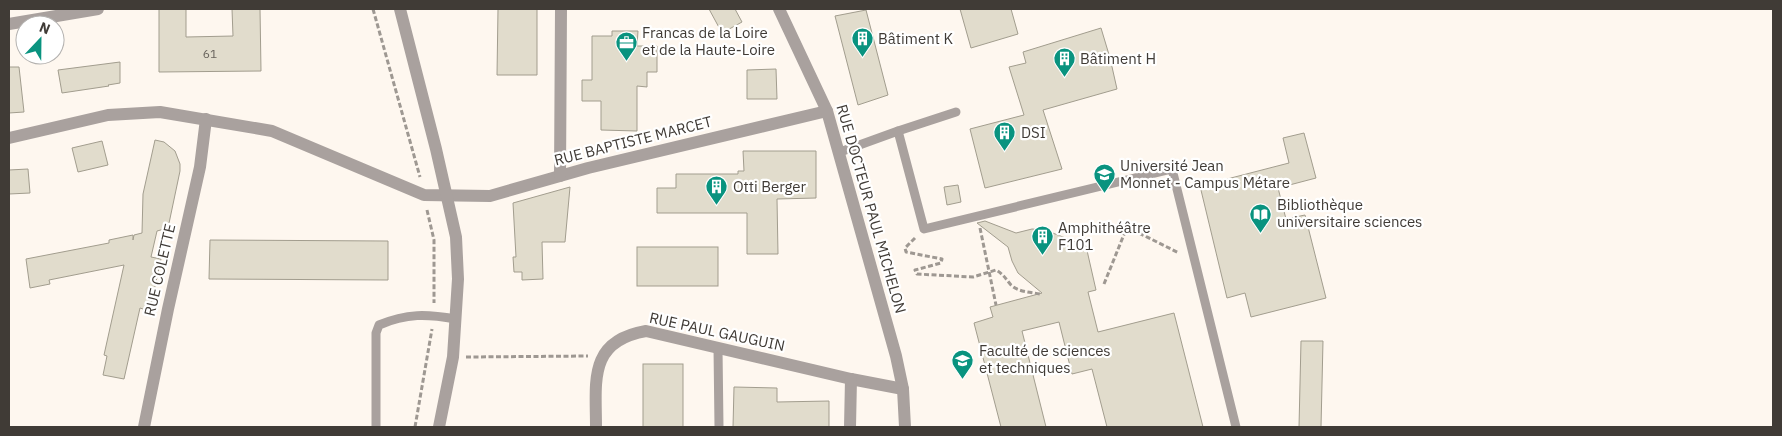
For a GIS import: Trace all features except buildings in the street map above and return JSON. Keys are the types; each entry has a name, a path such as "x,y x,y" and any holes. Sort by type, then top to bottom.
{"street":[{"path":"9,24 98,9"},
{"path":"400,9 436,149 456,237 458,280 453,357 439,427"},
{"path":"560,9 560,176"},
{"name":"RUE DOCTEUR PAUL MICHELON","path":"779,9 827,111 840,152 896,356 903,389 906,427"},
{"name":"RUE BAPTISTE MARCET","path":"424,195 490,196 588,168 827,111"},
{"path":"9,138 108,115 160,112 272,131 424,195"},
{"name":"RUE COLETTE","path":"144,427 200,167 206,119"},
{"name":"RUE PAUL GAUGUIN","path":"603,355 608,348 622,338 646,331 851,379 903,389"},
{"path":"596,427 596,376 603,355"},
{"path":"850,427 851,379"}],"lane":[{"path":"840,152 956,112"},
{"path":"898,131 924,229 1172,169 1236,427"},
{"path":"376,427 376,333 379,325 418,314 456,319"},
{"path":"718,348 719,427"}],"path":[{"path":"373,9 424,195"},
{"path":"978,215 996,305"},
{"path":"1104,284 1127,226 1195,262"},
{"path":"924,229 905,248 906,252 942,259 941,263 915,270 917,274 973,277 996,270 1002,273 1012,286 1019,290 1040,294"},
{"path":"453,357 603,355"}],"place":[{"name":"Bâtiment K","path":"862,58"},
{"name":"Francas de la Loire et de la Haute-Loire","path":"626,61"},
{"name":"Bâtiment H","path":"1064,78"},
{"name":"DSI","path":"1005,152"},
{"name":"Université Jean Monnet - Campus Métare","path":"1104,194"},
{"name":"Otti Berger","path":"717,206"},
{"name":"Bibliothèque universitaire sciences","path":"1261,233"},
{"name":"Amphithéâtre F101","path":"1042,256"},
{"name":"Faculté de sciences et techniques","path":"963,379"}]}
